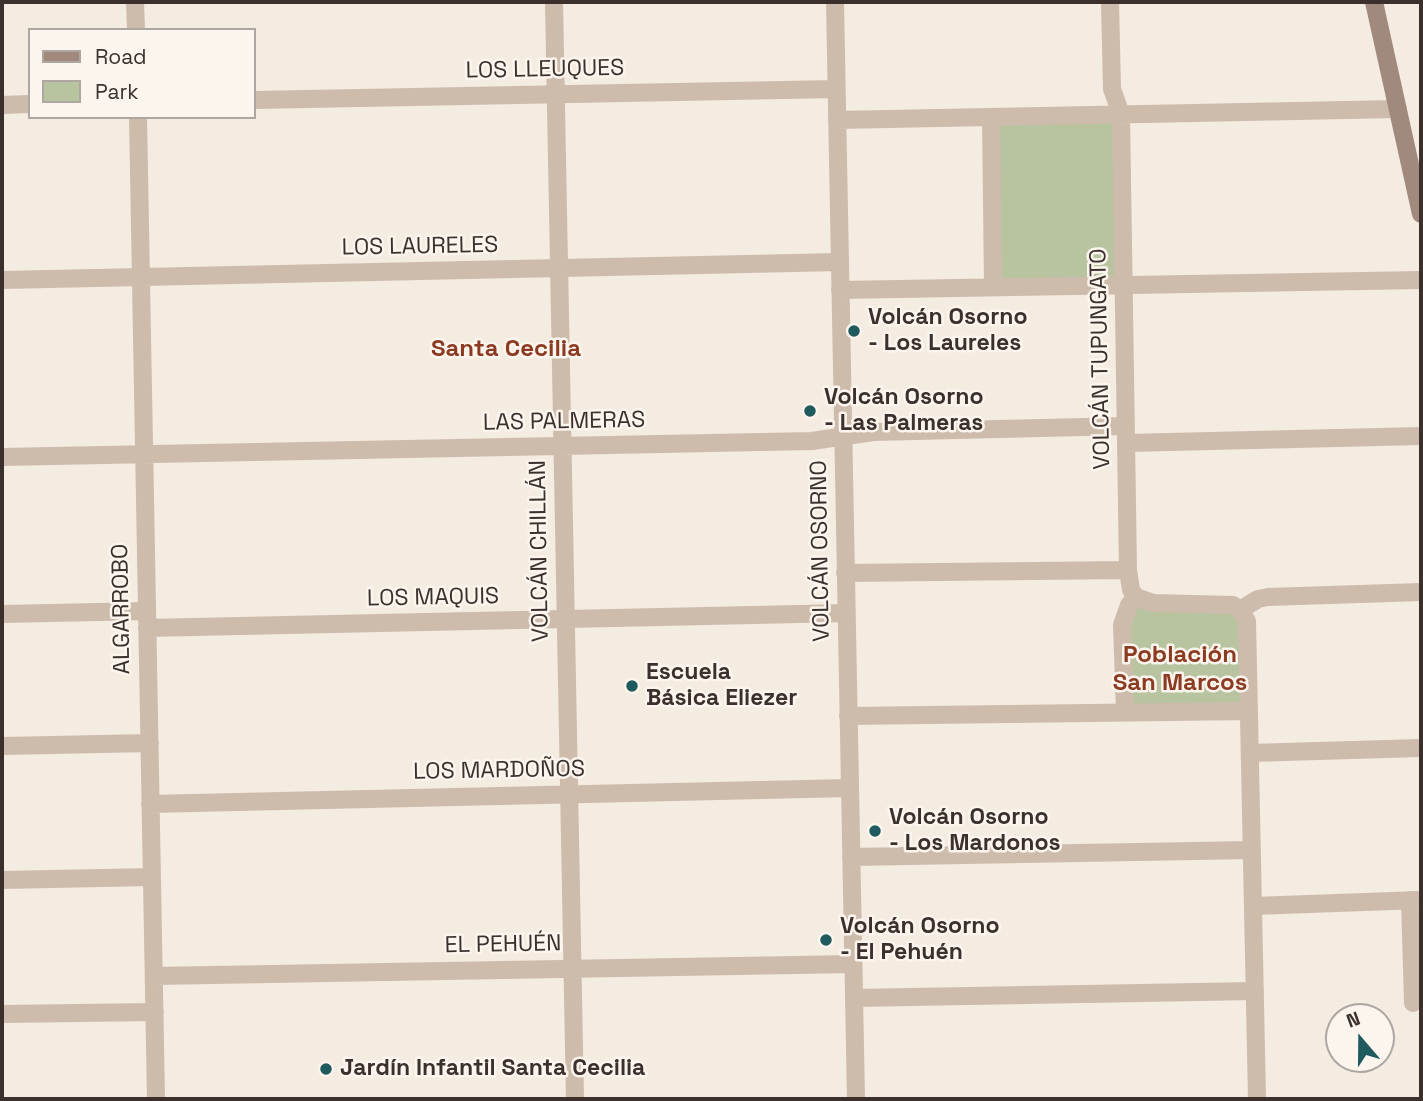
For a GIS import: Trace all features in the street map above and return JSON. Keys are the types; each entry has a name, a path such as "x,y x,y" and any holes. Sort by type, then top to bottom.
{"street":[{"path":"135,2 136,28"},
{"name":"VOLCÁN CHILLÁN","path":"554,2 575,1099"},
{"name":"VOLCÁN OSORNO","path":"835,2 856,1099"},
{"name":"VOLCÁN TUPUNGATO","path":"1110,2 1112,89 1121,114 1128,570 1131,590 1136,597"},
{"path":"1374,2 1421,214"},
{"name":"LOS LLEUQUES","path":"256,100 836,89"},
{"path":"2,105 28,104"},
{"path":"837,120 1398,109"},
{"path":"991,117 993,287"},
{"name":"ALGARROBO","path":"138,119 156,1099"},
{"name":"LOS LAURELES","path":"2,280 840,262"},
{"path":"840,290 1421,280"},
{"name":"LAS PALMERAS","path":"2,457 812,441 873,432 1421,436"},
{"path":"845,573 1128,570"},
{"path":"1240,610 1258,599 1268,597 1421,593"},
{"path":"1125,712 1122,625 1129,605 1136,597 1153,603 1224,603 1240,610 1247,621 1257,1099"},
{"name":"LOS MAQUIS","path":"2,614 147,619 566,619 846,613"},
{"path":"848,716 1250,711"},
{"path":"2,746 149,743"},
{"path":"1250,753 1421,748"},
{"name":"LOS MARDOÑOS","path":"150,804 849,788"},
{"path":"851,857 1252,850"},
{"path":"2,880 152,877"},
{"path":"1253,906 1416,900 1413,1003"},
{"name":"EL PEHUÉN","path":"154,976 853,964"},
{"path":"854,998 1255,991"},
{"path":"2,1014 155,1012"}],"green space":[{"path":"1119,116 1122,283 995,285 993,119"},
{"path":"1137,600 1239,611 1247,708 1127,710 1125,627"}],"place":[{"name":"Volcán Osorno - Los Laureles","path":"854,331"},
{"name":"Volcán Osorno - Las Palmeras","path":"810,411"},
{"name":"Escuela Básica Eliezer","path":"632,686"},
{"name":"Volcán Osorno - Los Mardonos","path":"875,831"},
{"name":"Volcán Osorno - El Pehuén","path":"826,940"},
{"name":"Jardín Infantil Santa Cecilia","path":"326,1069"}],"district":[{"name":"Santa Cecilia","path":"506,349"},
{"name":"Población San Marcos","path":"1180,669"}]}
